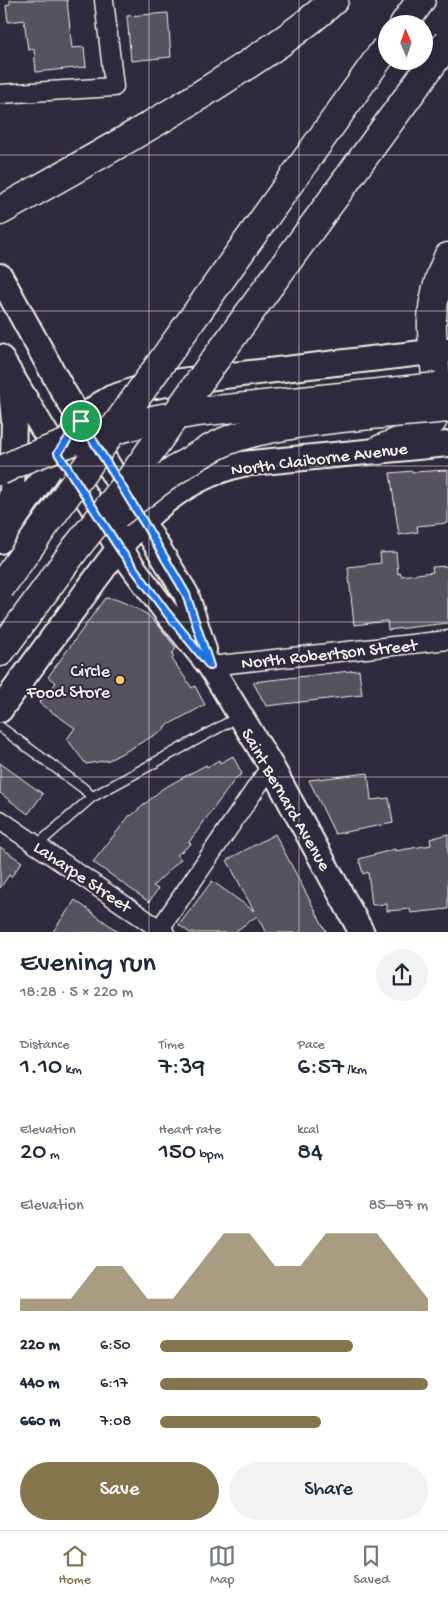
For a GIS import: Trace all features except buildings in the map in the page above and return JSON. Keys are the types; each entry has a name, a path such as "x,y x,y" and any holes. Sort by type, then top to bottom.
{"highway":[{"path":"0,211 176,112 280,44 316,17 334,0"},
{"path":"410,15 421,0"},
{"path":"0,652 76,548 127,484 220,352 448,42"},
{"path":"0,588 378,59"},
{"path":"379,450 422,431 432,422 438,403 440,350 431,320 434,297 448,257"},
{"path":"6,481 25,459 76,440 157,419 197,412 448,386"},
{"path":"76,548 159,480 226,442 254,432 320,420 448,408"}],"street":[{"path":"0,94 114,87 104,0"},
{"name":"Saint Bernard Avenue","path":"0,276 81,421 186,594 210,666"},
{"path":"0,541 81,421 99,405 111,398 135,390 181,381 440,350"},
{"path":"0,532 14,421 5,365"},
{"name":"Saint Bernard Avenue","path":"5,365 58,453 119,548 166,612 210,666 271,766 362,932"},
{"name":"North Claiborne Avenue","path":"0,710 119,548 143,521 173,494 204,476 223,468 275,460 448,444"},
{"path":"0,464 6,481"},
{"name":"North Robertson Street","path":"210,666 448,640"},
{"path":"161,931 271,766"},
{"name":"Laharpe Street","path":"0,820 161,931"}],"lane":[{"path":"37,845 92,797 240,716"},
{"path":"0,727 83,788 92,797"}],"place":[{"name":"Circle Food Store","path":"120,680"}],"route":[{"path":"81,421 186,594 210,666 166,612 119,548 58,453 81,421"}]}
